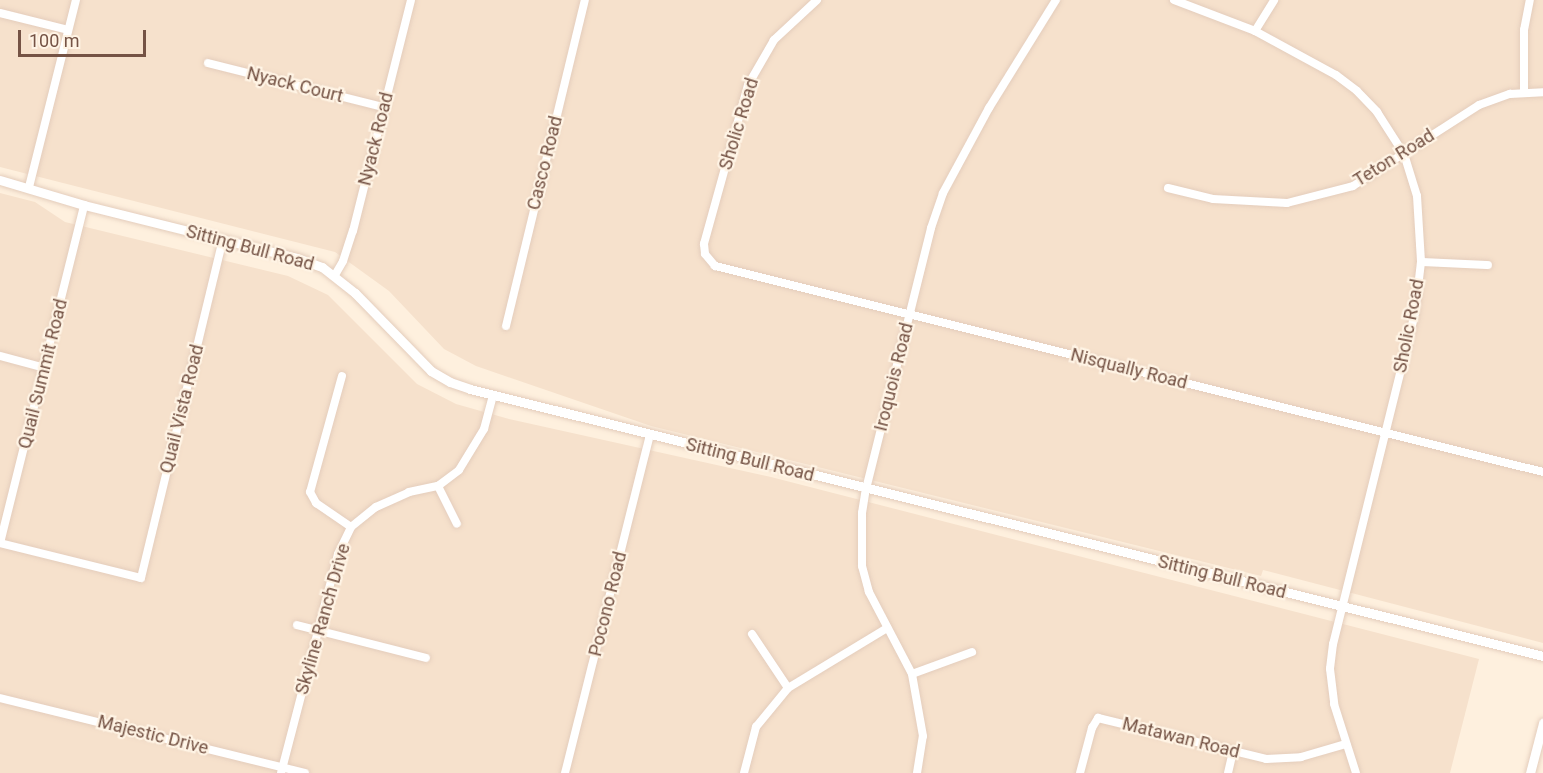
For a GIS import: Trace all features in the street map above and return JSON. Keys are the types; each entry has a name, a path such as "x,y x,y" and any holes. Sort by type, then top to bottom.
{"street":[{"path":"29,188 76,0"},
{"name":"Nyack Road","path":"335,275 343,261 352,231 411,0"},
{"name":"Casco Road","path":"506,326 585,0"},
{"name":"Sholic Road","path":"715,266 705,254 704,244 748,85 774,40 817,0"},
{"name":"Iroquois Road","path":"917,773 923,736 912,674 869,592 862,566 861,531 866,489 943,193 989,108 1056,0"},
{"name":"Sholic Road","path":"1174,0 1255,31 1336,75 1357,91 1377,112 1404,154 1417,196 1421,262 1415,314 1342,606 1330,669 1334,704 1356,773"},
{"path":"1255,31 1274,0"},
{"path":"1524,92 1524,40 1530,0"},
{"path":"0,14 68,30"},
{"name":"Nyack Court","path":"208,63 383,107"},
{"name":"Teton Road","path":"1168,188 1213,199 1287,203 1353,186 1466,112 1492,99 1524,92 1543,92"},
{"name":"Sitting Bull Road","path":"0,180 84,205 301,259 335,275 431,371 455,384 493,396 1543,656"},
{"name":"Quail Summit Road","path":"0,543 84,205"},
{"name":"Quail Vista Road","path":"0,543 141,578 223,240"},
{"path":"1421,262 1488,265"},
{"name":"Nisqually Road","path":"715,266 1543,472"},
{"path":"0,356 45,368"},
{"path":"342,376 310,492 316,503 351,527"},
{"name":"Skyline Ranch Drive","path":"282,770 338,554 351,527 376,507 410,492 438,486 459,470 484,429 493,396"},
{"name":"Pocono Road","path":"566,773 650,434"},
{"path":"438,486 457,524"},
{"path":"297,625 426,658"},
{"path":"744,773 756,727 788,688 887,628"},
{"path":"752,634 788,688"},
{"path":"912,674 972,652"},
{"name":"Majestic Drive","path":"0,698 282,770 305,773"},
{"name":"Matawan Road","path":"1080,773 1092,728 1098,718 1266,759 1301,757 1346,744"},
{"path":"1530,773 1543,723"},
{"path":"1228,773 1233,752"}],"shaded area":[{"path":"0,0 1543,0 1543,643 1263,570 1261,576 651,426 476,366 444,349 389,291 335,252 0,167"},
{"path":"0,193 35,202 65,222 288,276 328,295 417,384 456,404 509,419 771,477 1479,659 1450,773 0,773"}]}
